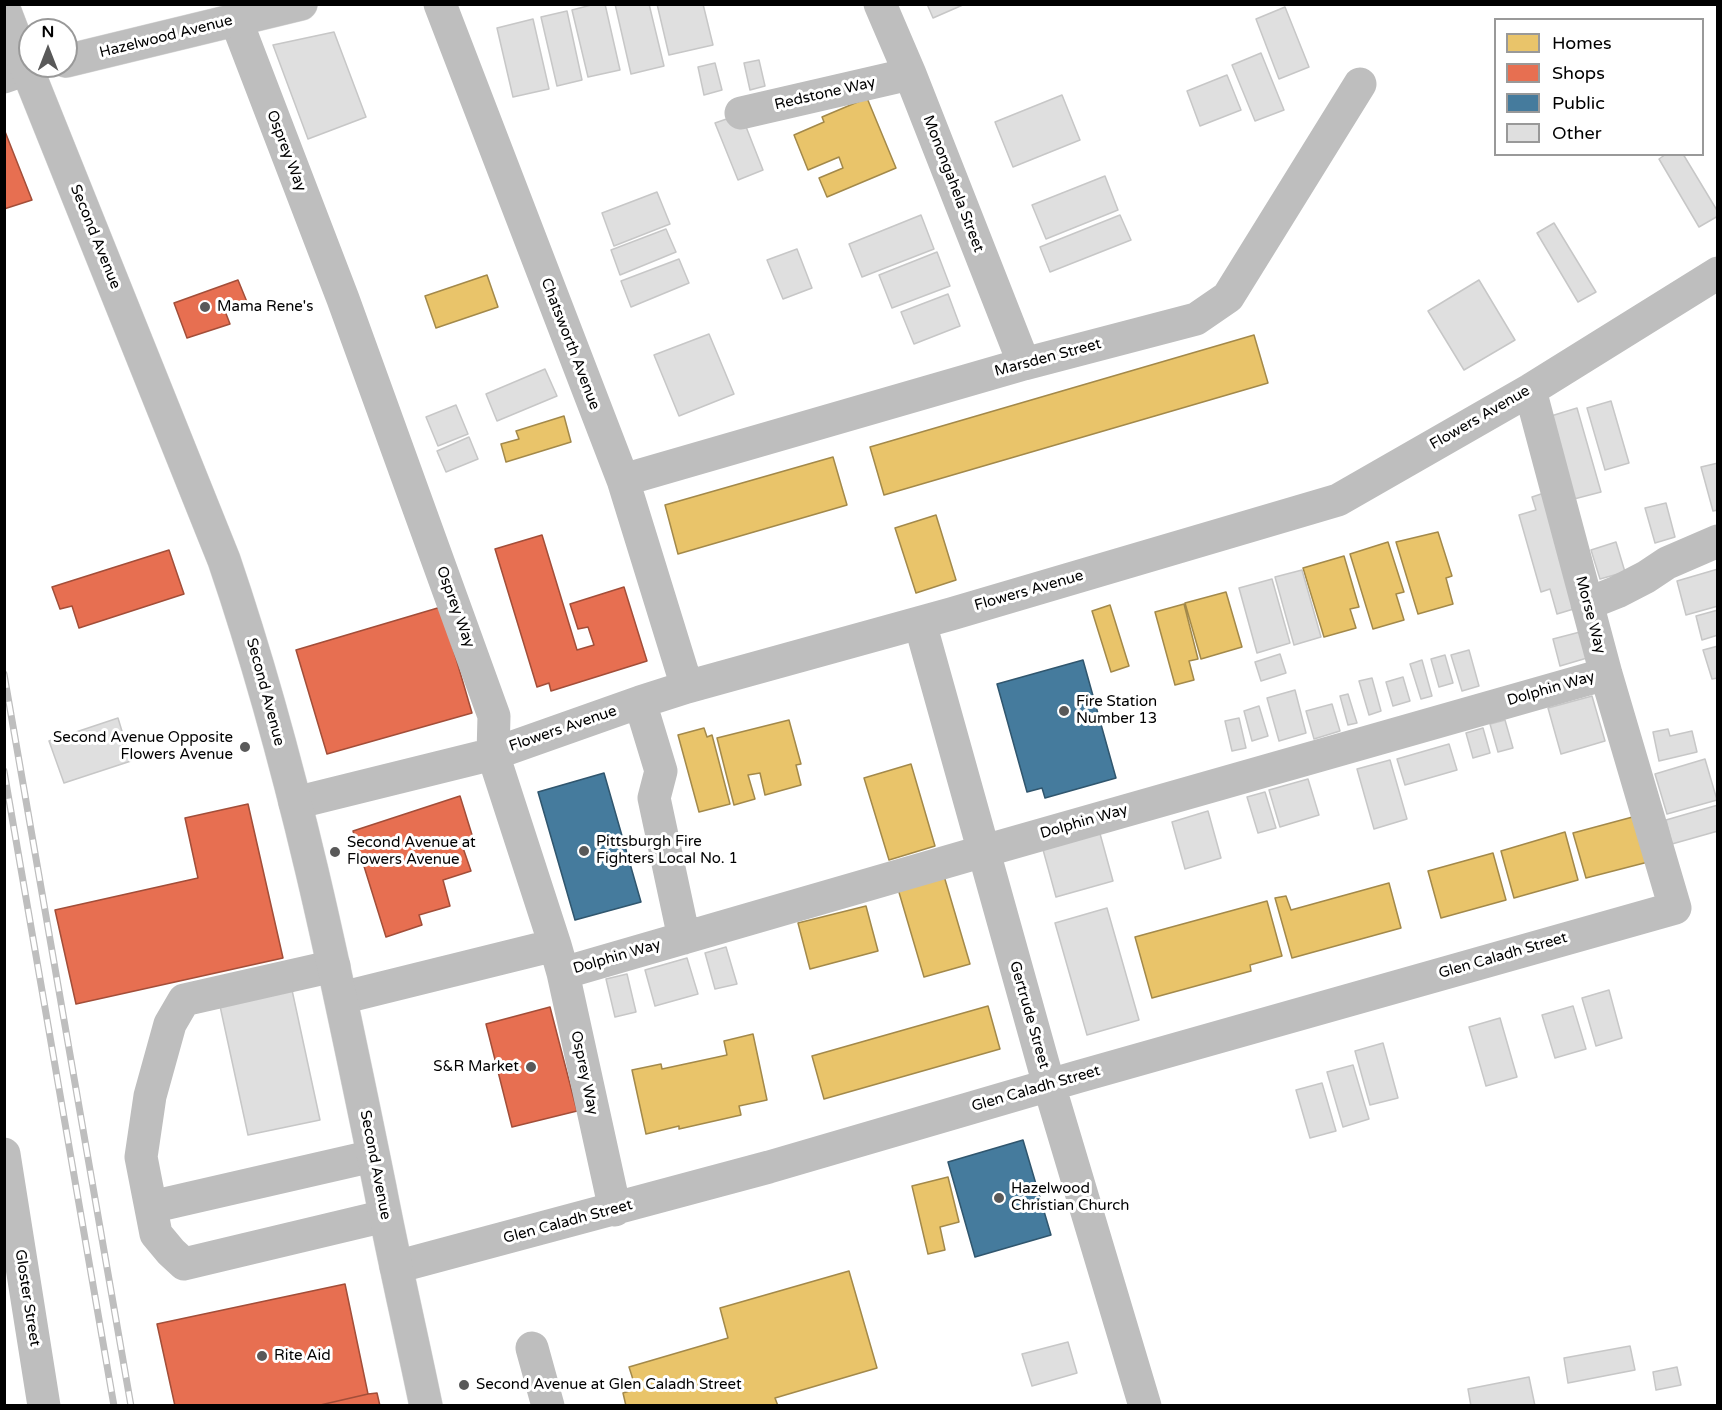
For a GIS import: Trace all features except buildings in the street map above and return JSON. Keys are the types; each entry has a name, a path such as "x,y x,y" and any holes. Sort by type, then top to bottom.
{"street":[{"name":"Hazelwood Avenue","path":"78,58 301,4"},
{"name":"Chatsworth Avenue","path":"440,4 623,480 687,687"},
{"name":"Monongahela Street","path":"880,4 910,74 1024,364"},
{"name":"Second Avenue","path":"4,9 18,50"},
{"name":"Osprey Way","path":"236,20 343,299 495,716 493,754 559,959 615,1210"},
{"name":"Redstone Way","path":"741,114 910,74"},
{"name":"Second Avenue","path":"28,78 224,560 250,635 295,802 334,966 426,1406"},
{"name":"Marsden Street","path":"623,480 1024,364 1196,319 1228,297 1360,84"},
{"name":"Flowers Avenue","path":"295,802 493,754 687,687 920,623 1338,500 1715,282"},
{"name":"Morse Way","path":"1530,390 1606,674 1675,908"},
{"path":"1587,604 1617,592 1667,563 1718,541"},
{"name":"Gertrude Street","path":"920,623 1141,1404"},
{"name":"Dolphin Way","path":"341,998 684,938 1606,674"},
{"path":"640,702 661,771 654,798 684,938"},
{"name":"Glen Caladh Street","path":"396,1268 769,1167 1049,1085 1675,908"},
{"path":"334,966 184,1000 170,1024 148,1106 141,1157 156,1234 184,1264 385,1216"},
{"name":"Gloster Street","path":"4,1154 44,1406"},
{"path":"151,1207 373,1156"},
{"path":"532,1348 548,1406"}],"railway":[{"path":"4,674 131,1406"},
{"path":"4,771 114,1406"}],"place":[{"name":"Mama Rene's","path":"205,307"},
{"name":"Fire Station Number 13","path":"1064,711"},
{"name":"Second Avenue Opposite Flowers Avenue","path":"245,747"},
{"name":"Pittsburgh Fire Fighters Local No. 1","path":"584,851"},
{"name":"Second Avenue at Flowers Avenue","path":"335,852"},
{"name":"S&R Market","path":"531,1067"},
{"name":"Hazelwood Christian Church","path":"999,1198"},
{"name":"Rite Aid","path":"262,1356"},
{"name":"Second Avenue at Glen Caladh Street","path":"464,1385"}]}
